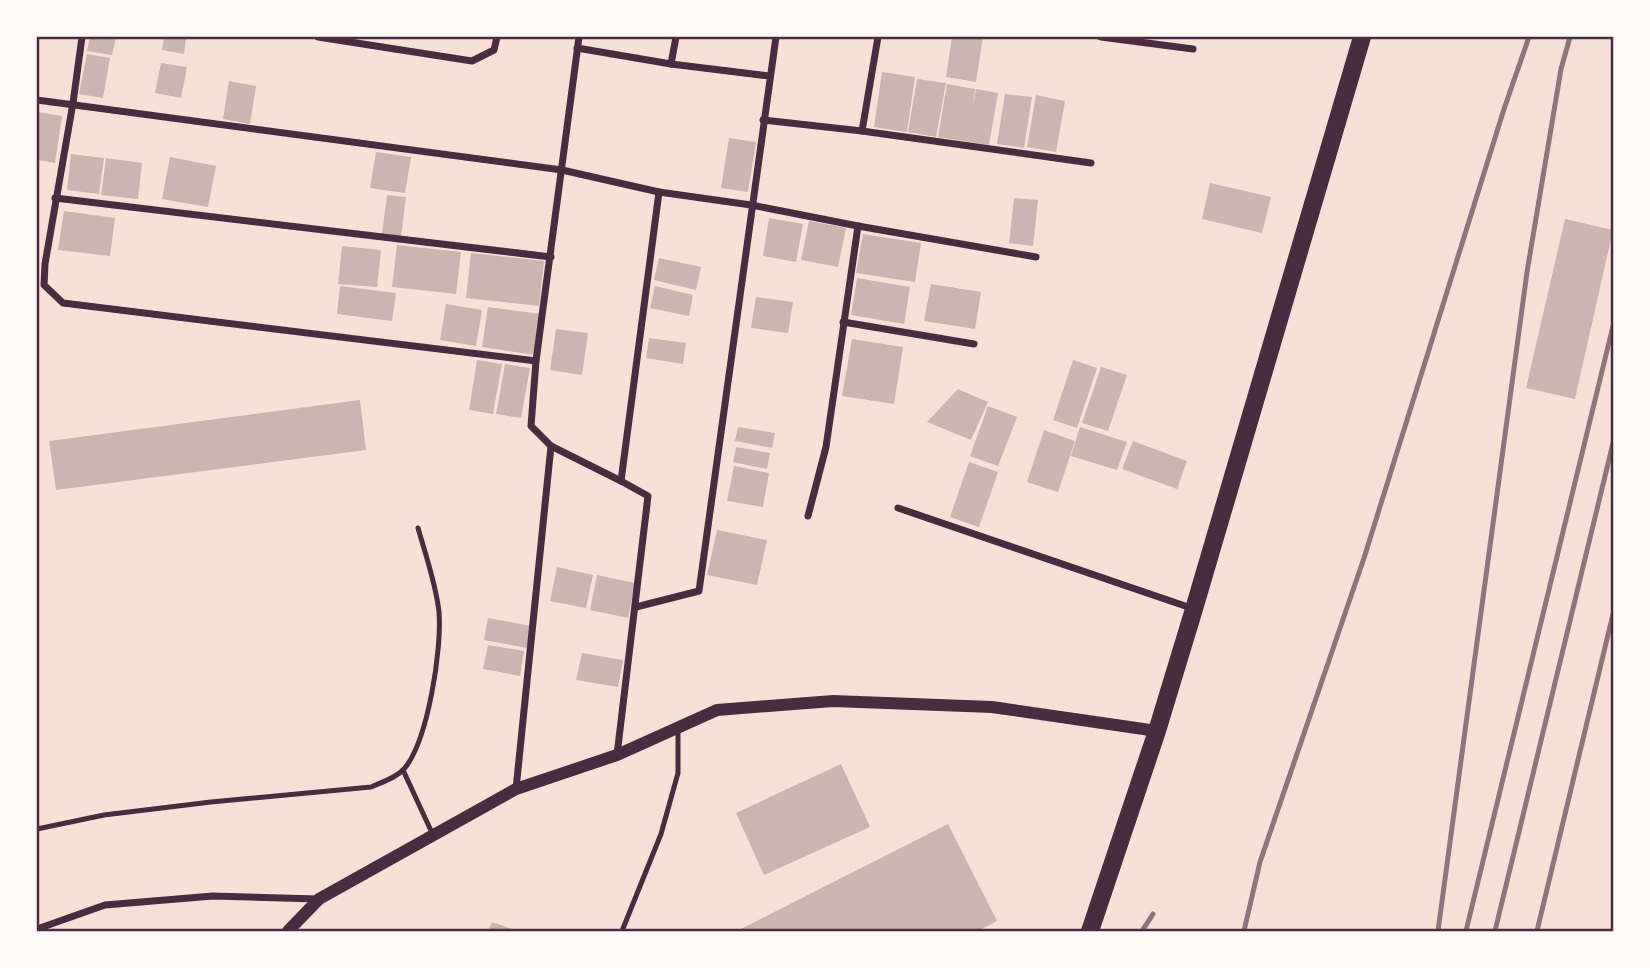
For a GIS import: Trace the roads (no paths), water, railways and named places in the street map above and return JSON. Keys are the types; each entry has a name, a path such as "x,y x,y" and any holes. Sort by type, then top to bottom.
{"main road":[{"path":"1090,931 1194,610 1362,37"}],"street":[{"path":"82,37 73,103 41,263 44,285 63,303 536,361"},
{"path":"318,37 472,61 494,50 497,37"},
{"path":"579,37 536,361 531,426 551,446 648,496 617,755"},
{"path":"671,64 676,37"},
{"path":"636,607 699,591 776,37"},
{"path":"862,131 878,37"},
{"path":"1101,37 1193,49"},
{"path":"578,48 671,64 769,76"},
{"path":"37,100 562,170 659,192 751,205 1036,257"},
{"path":"763,120 1091,163"},
{"path":"621,481 659,192"},
{"path":"55,198 551,257"},
{"path":"808,516 826,447 858,226"},
{"path":"844,322 974,344"},
{"path":"516,789 551,446"},
{"path":"898,508 1194,610"},
{"path":"288,931 318,899 516,789 617,755 717,710 833,701 992,707 1157,731"},
{"path":"37,929 105,905 213,896 318,899"}],"lane":[{"path":"37,830 104,815 371,787 393,778 403,770 412,756 421,733 439,639 435,590 418,528"},
{"path":"622,931 661,834 675,785 678,773 678,727"},
{"path":"403,770 433,835"}],"railway":[{"path":"1244,931 1260,862 1364,558 1529,37"},
{"path":"1438,931 1527,272 1561,69 1570,37"},
{"path":"1466,931 1613,326"},
{"path":"1495,931 1613,443"},
{"path":"1537,931 1613,614"},
{"path":"1142,931 1153,914"}]}
